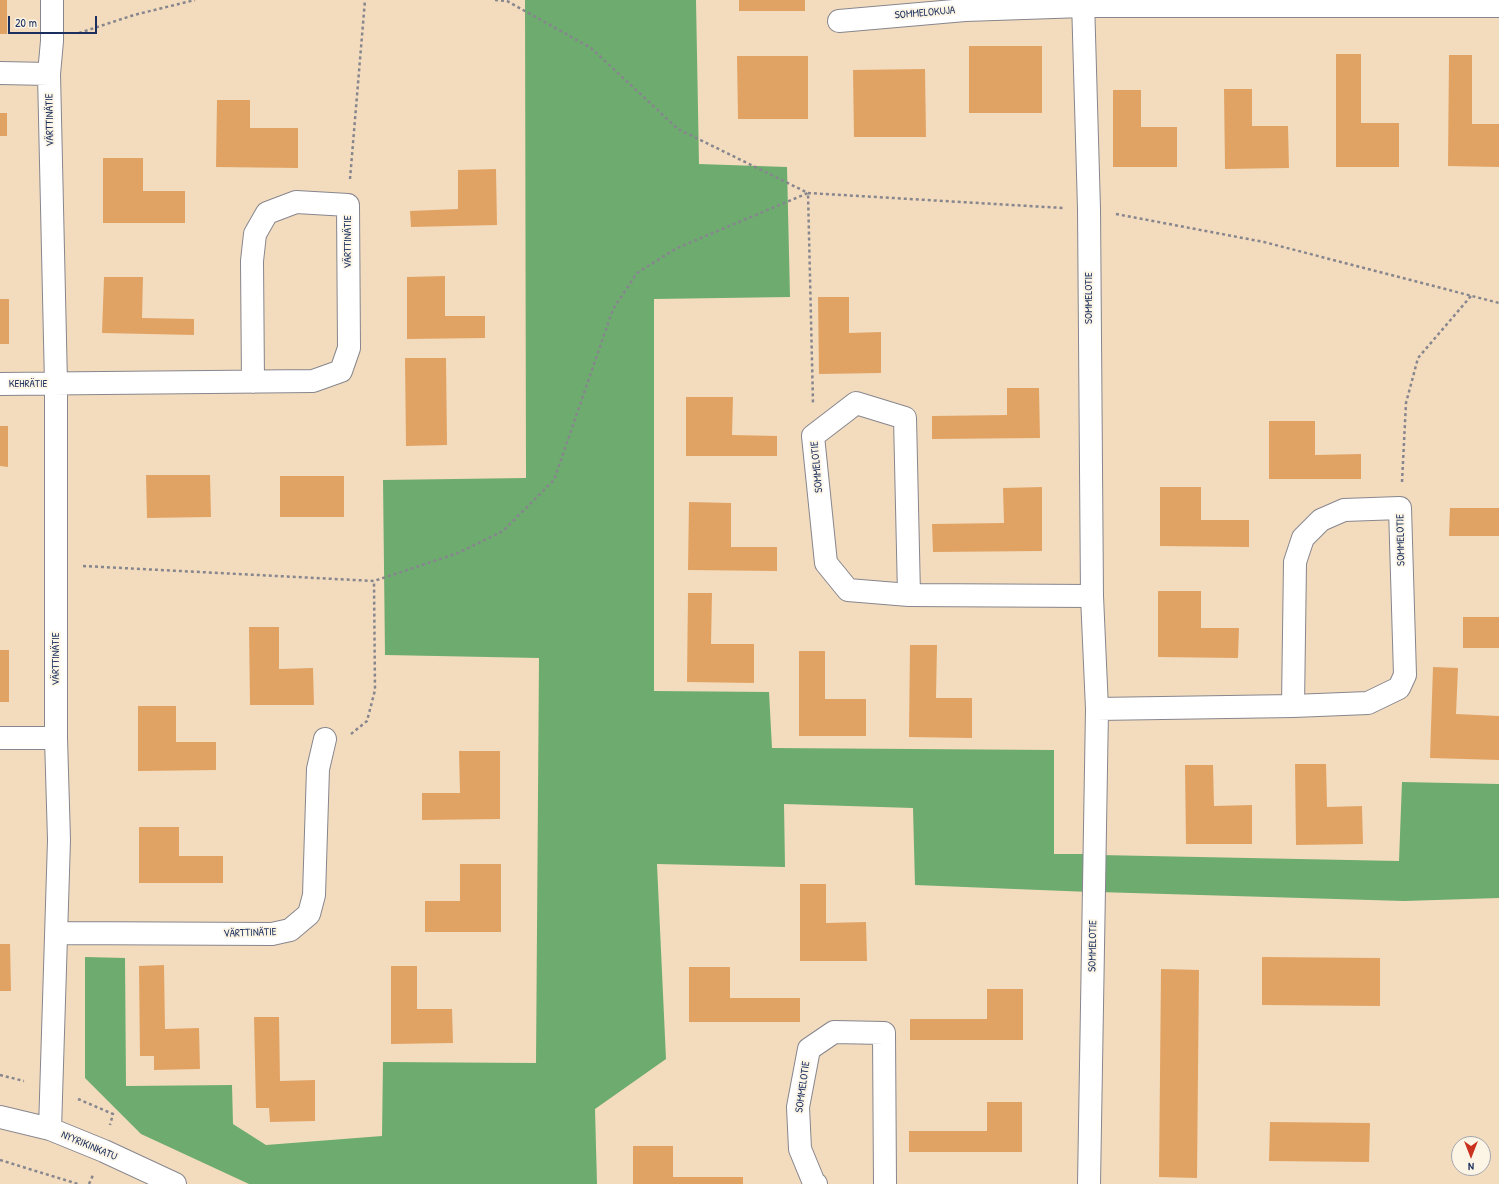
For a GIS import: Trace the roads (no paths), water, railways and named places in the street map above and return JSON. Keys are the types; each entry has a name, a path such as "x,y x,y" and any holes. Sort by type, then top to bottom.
{"street":[{"name":"VÄRTTINÄTIE","path":"50,1129 59,840 56,738 56,384 50,74 52,0"},
{"name":"SOMMELOKUJA","path":"839,21 965,10 1083,3 1499,6"},
{"name":"SOMMELOTIE","path":"1083,3 1089,209 1092,596 1097,709 1089,1184"},
{"path":"0,73 50,74"},
{"name":"VÄRTTINÄTIE","path":"56,384 253,382 313,381 341,371 349,348 348,205 296,202 267,213 255,234 252,262 253,382"},
{"name":"KEHRÄTIE","path":"0,384 56,384"},
{"name":"SOMMELOTIE","path":"909,595 905,418 856,404 813,436 826,563 848,590 909,595 1092,596"},
{"name":"SOMMELOTIE","path":"1097,709 1293,706 1368,703 1399,688 1405,675 1400,508 1344,510 1321,520 1303,538 1295,562 1293,706"},
{"path":"0,738 56,738"},
{"name":"VÄRTTINÄTIE","path":"57,933 272,934 290,930 309,914 314,895 318,769 325,739"},
{"name":"SOMMELOTIE","path":"816,1184 814,1183 800,1149 798,1107 809,1048 834,1032 884,1033 885,1184"},
{"name":"NYYRIKINKATU","path":"0,1117 50,1129 104,1151 175,1184"}]}
